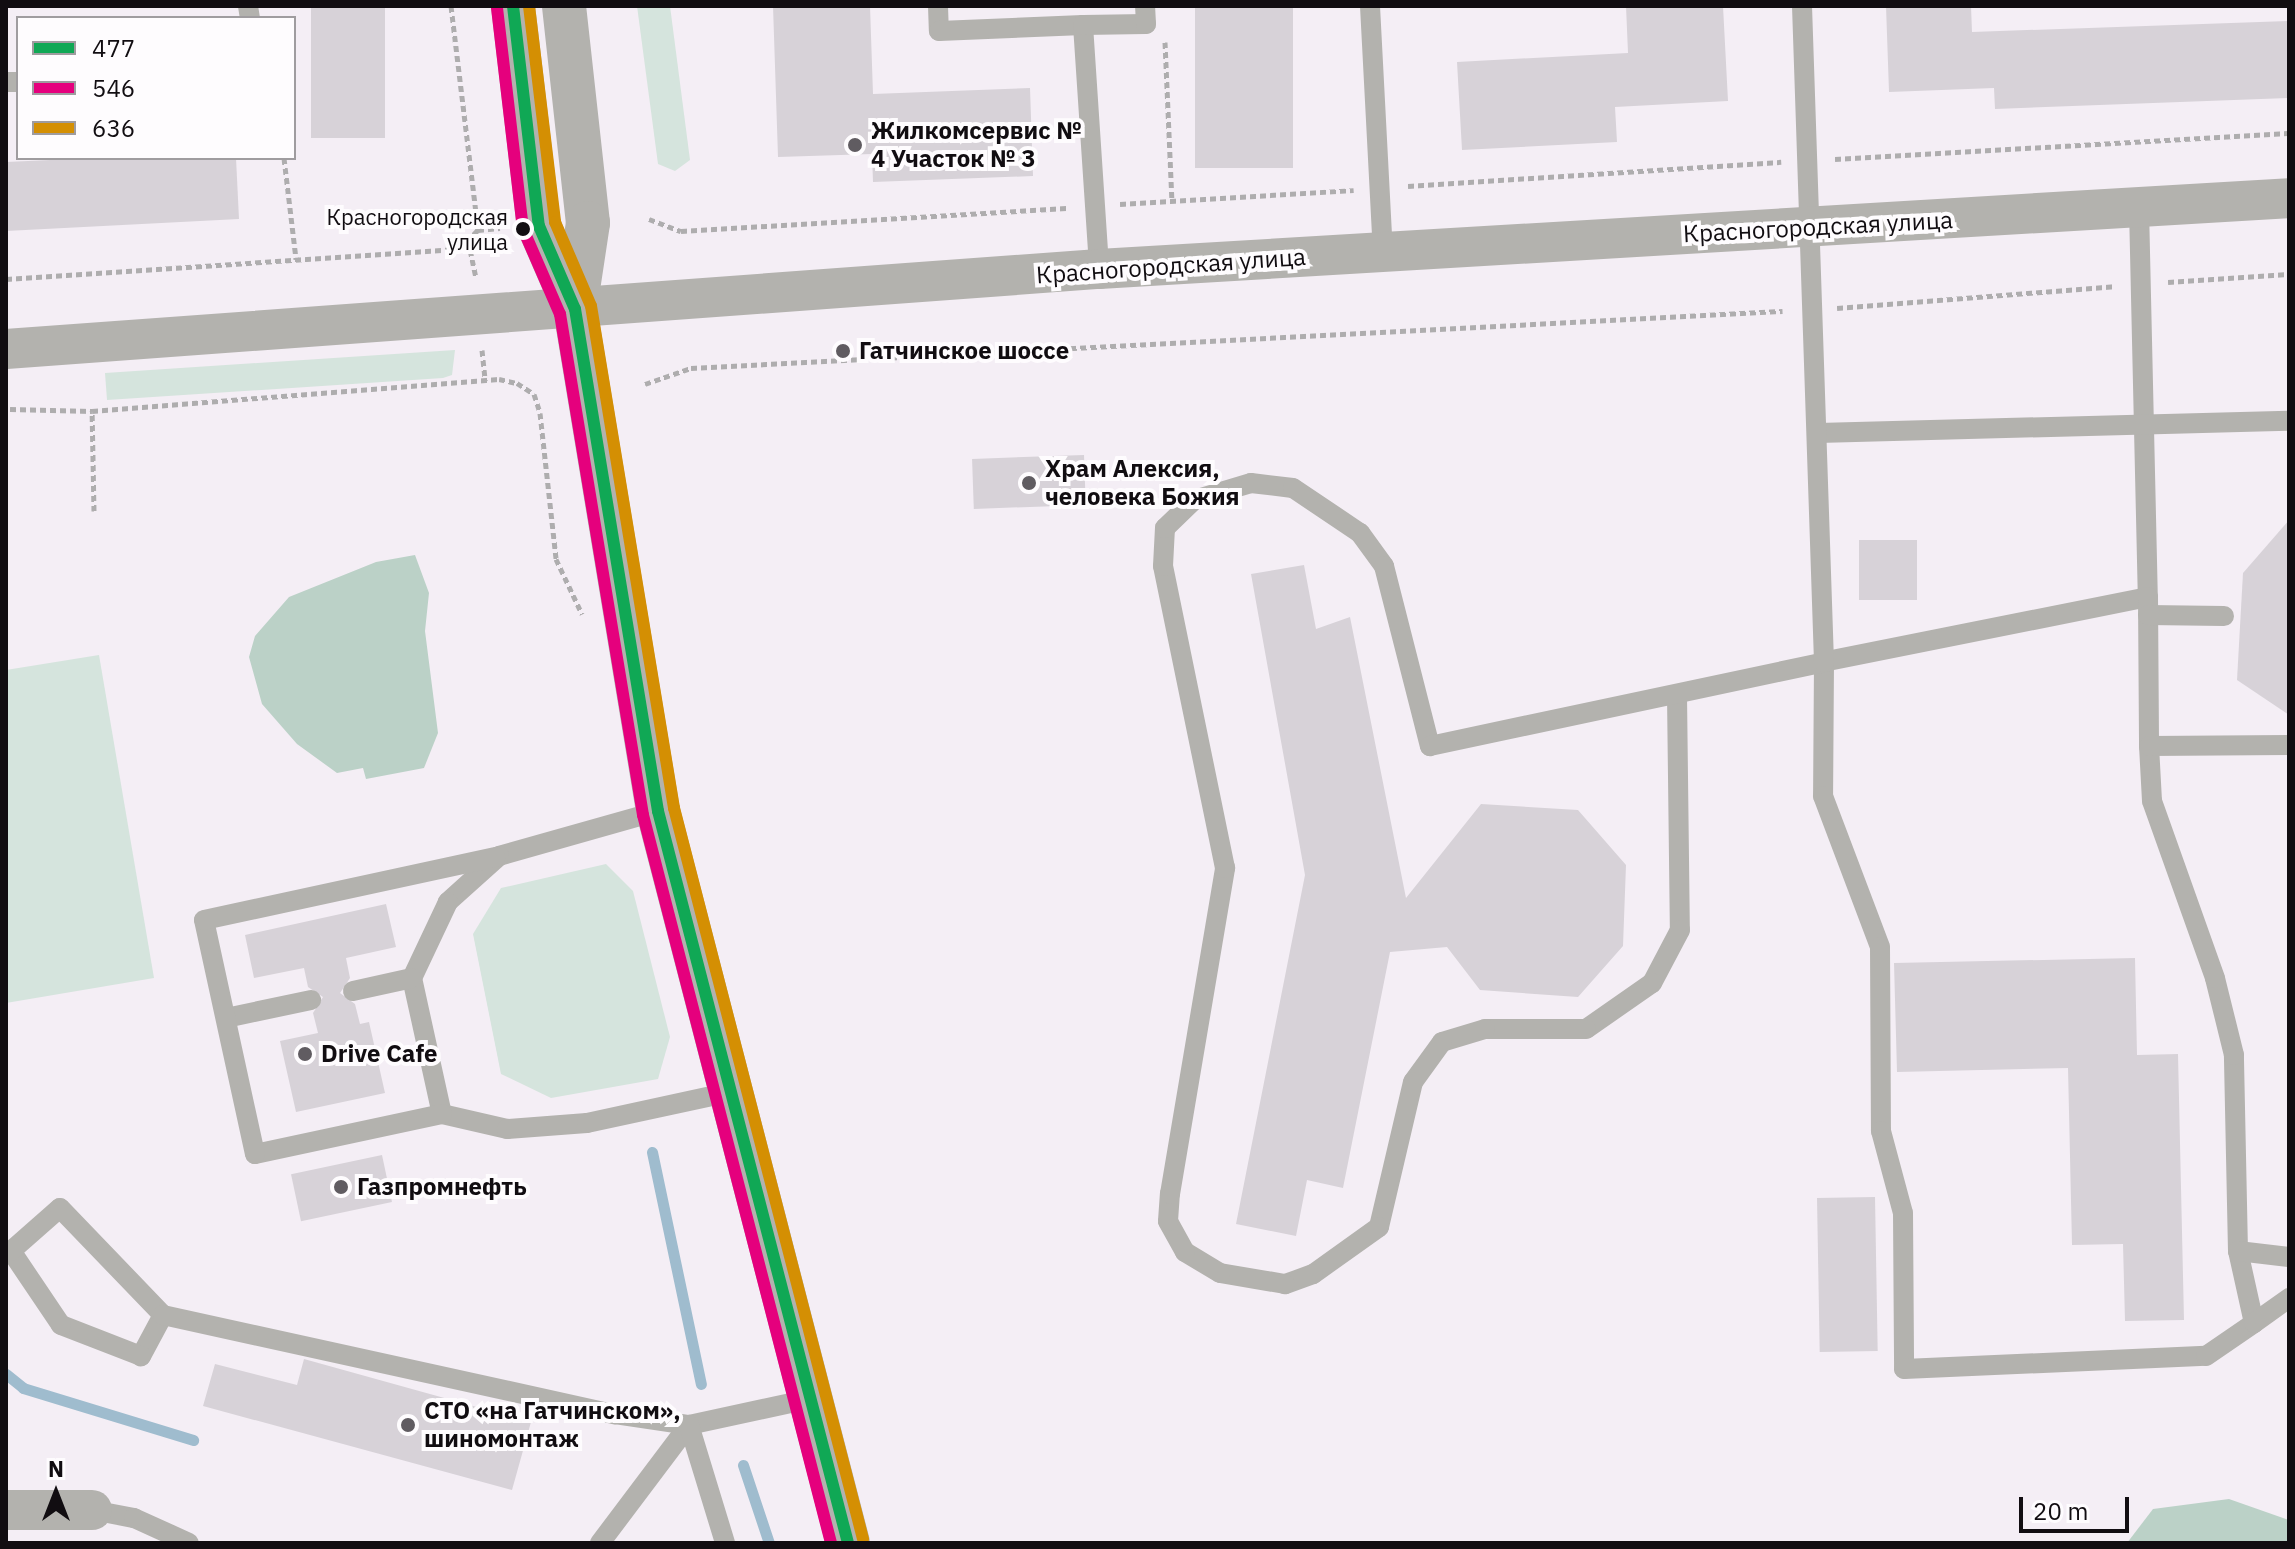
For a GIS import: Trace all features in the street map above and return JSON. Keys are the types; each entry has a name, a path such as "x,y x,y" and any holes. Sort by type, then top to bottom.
{"main road":[{"path":"513,6 539,226 575,309 658,811 848,1543"},
{"path":"564,6 588,223 575,309"}],"street":[{"name":"Красногородская улица","path":"6,349 1099,269 2289,198"},
{"path":"6,1510 92,1510"}],"lane":[{"path":"938,6 939,31 1146,24 1145,6"},
{"path":"1370,6 1383,252"},
{"path":"1802,6 1818,433 1824,662 1823,796 1880,947 1881,1131 1903,1213 1904,1369 2206,1356 2289,1298"},
{"path":"1083,25 1099,269"},
{"path":"2139,208 2152,801 2215,978 2234,1055 2238,1251 2254,1323"},
{"path":"1818,433 2145,422 2289,421"},
{"path":"1677,695 1680,930 1652,983 1586,1029 1485,1029 1442,1042 1413,1082 1379,1227 1313,1274 1285,1284 1220,1273 1185,1252 1168,1221 1170,1194 1225,868 1163,566 1165,528 1194,500 1251,483 1293,488 1360,533 1384,566 1430,746 1824,662 2148,606 2224,616"},
{"path":"2149,746 2289,745"},
{"path":"658,811 499,856 204,920 255,1154 442,1114 523,1128 587,1123 730,1092"},
{"path":"442,1114 412,978 448,902 499,856"},
{"path":"353,991 412,978"},
{"path":"226,1018 311,1000"},
{"path":"163,1315 141,1356 61,1325 11,1251 60,1208 163,1315 615,1414 689,1425 809,1399"},
{"path":"2238,1251 2289,1257"},
{"path":"600,1543 689,1425"},
{"path":"689,1425 725,1543"},
{"path":"92,1510 134,1518 189,1543"}],"path":[{"path":"451,6 478,230"},
{"path":"1165,36 1172,201"},
{"path":"649,219 681,231 2289,133"},
{"path":"284,160 296,259"},
{"path":"6,279 460,249 478,230 505,228"},
{"path":"468,240 477,282"},
{"path":"645,384 691,368 1812,310 2289,274"},
{"path":"482,345 485,381"},
{"path":"10,409 92,411 485,381 517,383 534,394 540,413 556,559"},
{"path":"92,411 94,511"}],"shaded area":[{"path":"637,6 670,6 690,160 675,171 658,164"},
{"path":"455,350 452,375 443,378 107,400 105,373"},
{"path":"99,655 154,978 6,1003 6,670"},
{"path":"606,864 633,891 670,1037 658,1079 551,1098 501,1074 473,934 501,888"}],"green space":[{"path":"415,555 429,593 425,631 438,733 424,768 366,779 363,768 337,773 297,744 262,704 249,657 255,636 289,597 376,562"},
{"path":"2229,1499 2289,1520 2289,1543 2127,1543 2153,1509"}],"building":[{"path":"311,6 385,6 385,138 311,138"},
{"path":"773,6 870,6 873,94 1030,88 1033,176 873,182 872,154 778,157"},
{"path":"1195,6 1293,6 1293,168 1195,168"},
{"path":"1626,6 1723,6 1728,101 1615,107 1617,142 1462,150 1457,62 1628,53"},
{"path":"1886,6 1971,6 1972,32 2289,21 2289,98 1995,109 1994,88 1889,92"},
{"path":"236,160 239,219 6,231 6,162"},
{"name":"Храм Алексия, человека Божия","path":"1084,455 1086,505 974,509 972,459"},
{"path":"2289,520 2289,715 2237,680 2243,573"},
{"path":"1859,540 1917,540 1917,600 1859,600"},
{"path":"1304,565 1316,629 1350,617 1406,898 1481,804 1578,810 1626,865 1623,946 1578,997 1480,990 1447,947 1390,952 1343,1188 1307,1180 1296,1236 1236,1224 1305,875 1251,574"},
{"path":"386,904 396,947 346,958 350,978 340,993 355,1004 360,1024 369,1022 385,1093 296,1112 280,1041 318,1033 313,1013 323,997 308,987 304,968 254,978 245,935"},
{"path":"2135,958 2137,1055 2178,1054 2184,1320 2125,1321 2123,1244 2072,1245 2068,1068 1897,1072 1894,963"},
{"name":"Газпромнефть","path":"382,1155 392,1202 301,1221 291,1174"},
{"path":"1875,1197 1878,1351 1820,1352 1817,1198"},
{"name":"СТО «на Гатчинском», шиномонтаж","path":"304,1359 531,1422 512,1490 203,1406 215,1364 297,1385"}],"waterway":[{"path":"652,1152 701,1384"},
{"path":"6,1374 23,1388 193,1440"},
{"path":"743,1465 769,1543"}],"transit line":[{"name":"477","path":"513,6 539,226 575,309 658,811 848,1543"},
{"name":"636","path":"529,6 555,222 591,306 674,808 863,1539"},
{"name":"546","path":"497,8 523,229 560,314 643,815 831,1543"}],"place":[{"name":"Жилкомсервис № 4 Участок № 3","path":"855,145"},
{"name":"Красногородская улица","path":"523,229"},
{"name":"Гатчинское шоссе","path":"843,351"},
{"name":"Храм Алексия, человека Божия","path":"1029,483"},
{"name":"Drive Cafe","path":"305,1054"},
{"name":"Газпромнефть","path":"341,1187"},
{"name":"СТО «на Гатчинском», шиномонтаж","path":"408,1425"}]}
